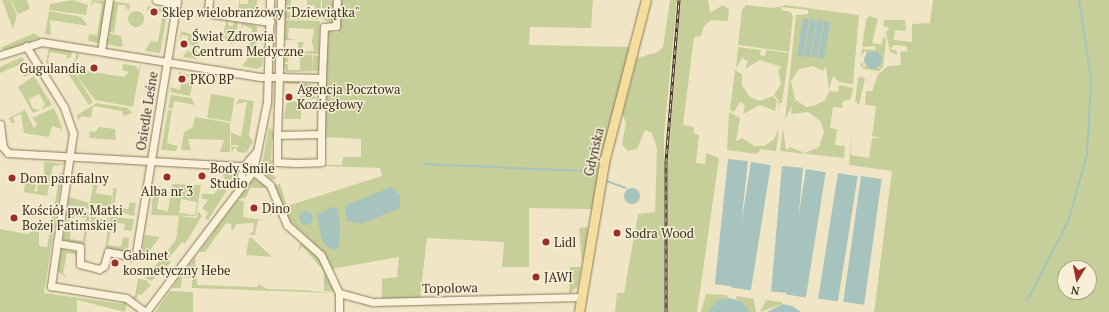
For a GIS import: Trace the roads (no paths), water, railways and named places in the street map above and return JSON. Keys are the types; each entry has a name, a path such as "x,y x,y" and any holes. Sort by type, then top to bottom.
{"main road":[{"name":"Gdyńska","path":"579,312 604,162 646,0"}],"street":[{"path":"101,51 109,0"},
{"path":"156,0 177,2 167,62 268,77 322,78"},
{"path":"209,0 211,13 270,22"},
{"path":"26,46 68,116 73,137 72,156 51,282 53,288 126,298 146,312 233,194 249,169 258,148 266,118 270,0"},
{"path":"281,0 277,162 321,162 324,27 336,26 337,0"},
{"name":"Osiedle Leśne","path":"0,56 26,46 42,42 167,62 152,160 135,254 108,252 101,269 82,266 80,247 57,243"},
{"name":"Osiedle Leśne","path":"0,124 6,152 152,160 249,169"},
{"path":"277,135 321,134"},
{"path":"249,169 270,185 287,225 320,255 339,292 339,312"},
{"name":"Topolowa","path":"339,292 373,302 581,297"}],"water":[{"path":"803,18 809,19 803,56 797,56"},
{"path":"810,19 816,20 810,57 804,57"},
{"path":"817,20 823,21 817,57 811,57"},
{"path":"824,21 830,22 824,58 818,58"},
{"path":"869,51 877,51 882,56 880,67 877,69 869,69 864,64 864,56"},
{"path":"728,159 748,161 735,286 715,284"},
{"path":"751,162 771,165 751,291 731,287"},
{"path":"782,166 803,168 792,293 771,292"},
{"path":"806,169 826,172 806,298 786,294"},
{"path":"838,173 858,176 838,302 818,298"},
{"path":"861,176 882,179 864,305 843,302"},
{"path":"391,187 400,195 400,208 361,224 347,221 345,206"},
{"path":"632,188 638,190 640,196 638,202 632,204 626,202 624,196 626,190"},
{"path":"332,207 337,208 340,224 339,247 332,250 322,241 317,215"},
{"path":"303,211 309,211 313,215 313,221 309,225 303,225 299,221 299,215"},
{"path":"730,298 742,302 750,312 708,312 717,301"},
{"path":"783,304 792,306 801,312 767,312"}],"waterway":[{"path":"1027,301 1068,222 1087,155 1091,80 1079,0"},
{"path":"425,164 585,171"},
{"path":"607,181 626,188"}],"railway":[{"path":"666,312 666,162 679,0"}],"place":[{"name":"Sklep wielobranżowy \"Dziewiątka\"","path":"154,12"},
{"name":"Świat Zdrowia Centrum Medyczne","path":"184,44"},
{"name":"Gugulandia","path":"94,68"},
{"name":"PKO BP","path":"182,79"},
{"name":"Agencja Pocztowa Koziegłowy","path":"289,97"},
{"name":"Body Smile Studio","path":"202,176"},
{"name":"Alba nr 3","path":"167,177"},
{"name":"Dom parafialny","path":"12,178"},
{"name":"Dino","path":"254,208"},
{"name":"Kościół pw. Matki Bożej Fatimskiej","path":"14,218"},
{"name":"Sodra Wood","path":"617,233"},
{"name":"Lidl","path":"546,242"},
{"name":"Gabinet kosmetyczny Hebe","path":"115,263"},
{"name":"JAWI","path":"536,277"}]}
